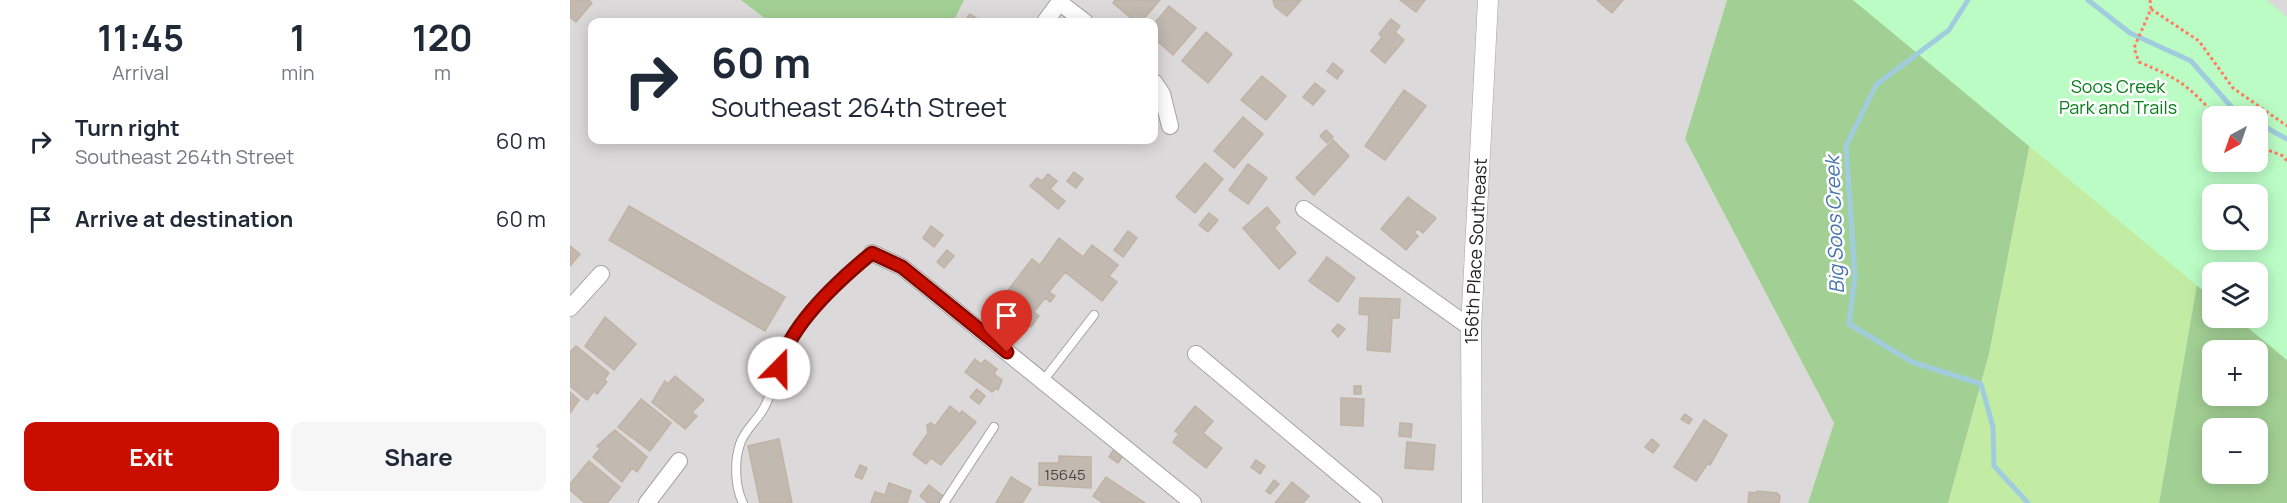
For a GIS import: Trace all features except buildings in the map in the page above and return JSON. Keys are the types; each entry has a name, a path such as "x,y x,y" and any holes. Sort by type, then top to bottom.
{"street":[{"name":"156th Place Southeast","path":"1472,503 1471,328 1488,0"},
{"path":"1048,18 1060,1 1080,18"},
{"path":"1158,88 1162,94 1170,126"},
{"path":"1304,209 1471,328"},
{"path":"872,253 902,267 1193,503"},
{"path":"570,308 601,274"},
{"path":"1196,354 1374,503"},
{"path":"647,503 679,461"}],"lane":[{"path":"743,503 736,489 740,444 765,406 776,380 782,356 795,332 846,274 872,253"},
{"path":"1043,381 1094,315"},
{"path":"944,503 994,427"}],"path":[{"path":"2150,0 2151,9 2134,48 2139,62 2179,79 2195,91 2207,106"},
{"path":"2151,9 2199,41 2233,88 2287,126"},
{"path":"2268,150 2283,156 2287,162"}],"shaded area":[{"path":"570,0 1727,0 1685,139 1834,423 1808,503 570,503"},
{"path":"2267,0 2287,0 2287,17"}],"green space":[{"path":"741,0 964,0 955,18 765,18"},
{"path":"1727,0 2045,0 2054,19 1989,354 1948,503 1808,503 1834,423 1685,139"},
{"name":"Soos Creek Park and Trails","path":"1853,0 2267,0 2287,17 2287,360 2268,344 2268,340 2263,340 2248,328 2268,328 2268,262 2202,262 2202,290"},
{"path":"2267,0 2287,17 2287,503 2159,503 2203,250 2268,250 2268,184 2258,184 2258,172 2268,172 2268,106 2259,106"},
{"path":"2054,19 2202,111 2202,172 2212,172 2212,184 2202,184 2203,250 2159,503 1948,503 1989,354"}],"waterway":[{"name":"Big Soos Creek","path":"1968,0 1949,30 1876,85 1846,146 1855,276 1849,324 1912,362 1981,384 1993,427 1994,466 2028,503"},
{"path":"2088,0 2130,33 2191,61 2231,106"},
{"path":"2268,129 2287,139"}],"route":[{"path":"779,368 782,356 795,332 846,274 872,253 902,267 1007,352"}]}
